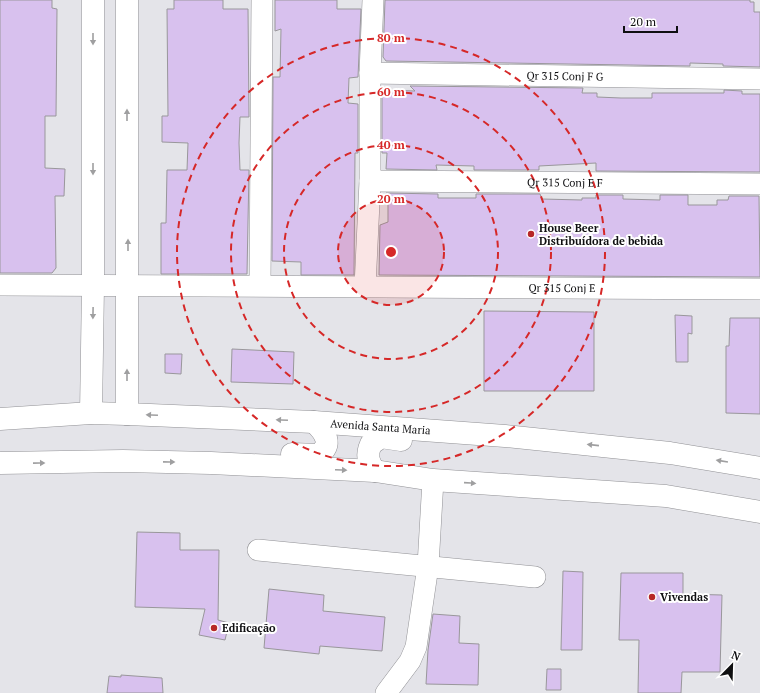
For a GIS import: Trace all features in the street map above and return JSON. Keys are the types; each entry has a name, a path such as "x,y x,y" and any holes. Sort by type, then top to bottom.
{"main road":[{"path":"91,413 93,286 93,0"},
{"path":"127,0 127,414"},
{"name":"Avenida Santa Maria","path":"0,419 91,413 314,422 505,436 670,453 760,468"},
{"path":"211,463 241,452 318,455 325,450 328,441 321,427 314,422"},
{"path":"376,471 370,465 368,449 371,444 381,438 454,445 475,443 505,436"},
{"path":"0,463 123,461 211,463 376,471 433,480 666,496 760,512"}],"street":[{"path":"260,286 262,0"},
{"path":"365,287 370,182 370,73 373,0"},
{"name":"Qr 315 Conj F G","path":"370,73 760,79"},
{"name":"Qr 315 Conj E F","path":"370,182 760,184"},
{"name":"Qr 315 Conj E","path":"0,285 128,287 260,286 760,289"},
{"path":"386,693 410,661 416,647 428,566 433,480"},
{"path":"258,550 535,577"}],"building":[{"path":"0,0 52,0 52,8 57,9 56,116 45,116 45,168 65,169 64,196 55,196 56,268 52,273 0,273"},
{"path":"174,0 223,0 223,9 248,9 249,117 240,117 239,143 240,170 249,170 247,274 161,274 161,223 166,223 167,170 187,170 188,143 162,142 162,116 168,116 167,9 174,9"},
{"path":"275,0 337,0 337,9 361,9 358,77 349,78 348,103 358,104 358,153 355,153 354,275 301,275 301,262 272,261 273,77 280,77 281,29 275,31"},
{"path":"385,0 750,0 750,2 754,2 754,12 760,12 760,67 690,63 690,66 386,61 383,57"},
{"path":"410,86 583,88 582,93 597,93 597,97 621,98 652,98 652,93 724,93 724,90 742,91 742,94 760,94 760,172 596,171 596,163 539,166 539,170 474,170 474,166 436,165 437,170 386,169 387,153 382,153 382,90 415,91"},
{"path":"386,193 438,194 438,198 476,198 476,194 540,194 542,199 582,200 582,198 596,198 596,195 623,195 623,199 660,200 660,195 688,195 688,205 717,205 717,200 728,200 729,196 759,196 760,277 379,275 380,225 388,222 388,198"},
{"path":"484,311 594,312 594,391 484,391"},
{"path":"675,315 692,316 692,334 688,333 688,362 676,362"},
{"path":"730,318 760,318 760,414 726,413 726,346 729,346"},
{"path":"232,349 294,352 293,384 231,382"},
{"path":"165,354 182,354 181,374 165,373"},
{"path":"137,532 180,533 180,550 219,550 218,620 229,623 225,640 199,635 205,609 135,607"},
{"path":"563,571 583,572 582,650 561,650"},
{"path":"621,573 683,573 683,594 722,595 720,672 682,672 681,693 638,693 639,640 619,640"},
{"path":"269,589 324,595 323,611 385,617 382,651 320,646 319,654 264,648"},
{"path":"433,614 460,616 459,643 479,644 478,685 426,684 428,650"},
{"path":"547,669 561,669 561,690 546,690"},
{"path":"121,675 162,678 163,693 107,693 109,676 121,677"}],"place":[{"name":"House Beer Distribuídora de bebida","path":"531,234"},
{"name":"Vivendas","path":"652,597"},
{"name":"Edificação","path":"214,628"}]}
